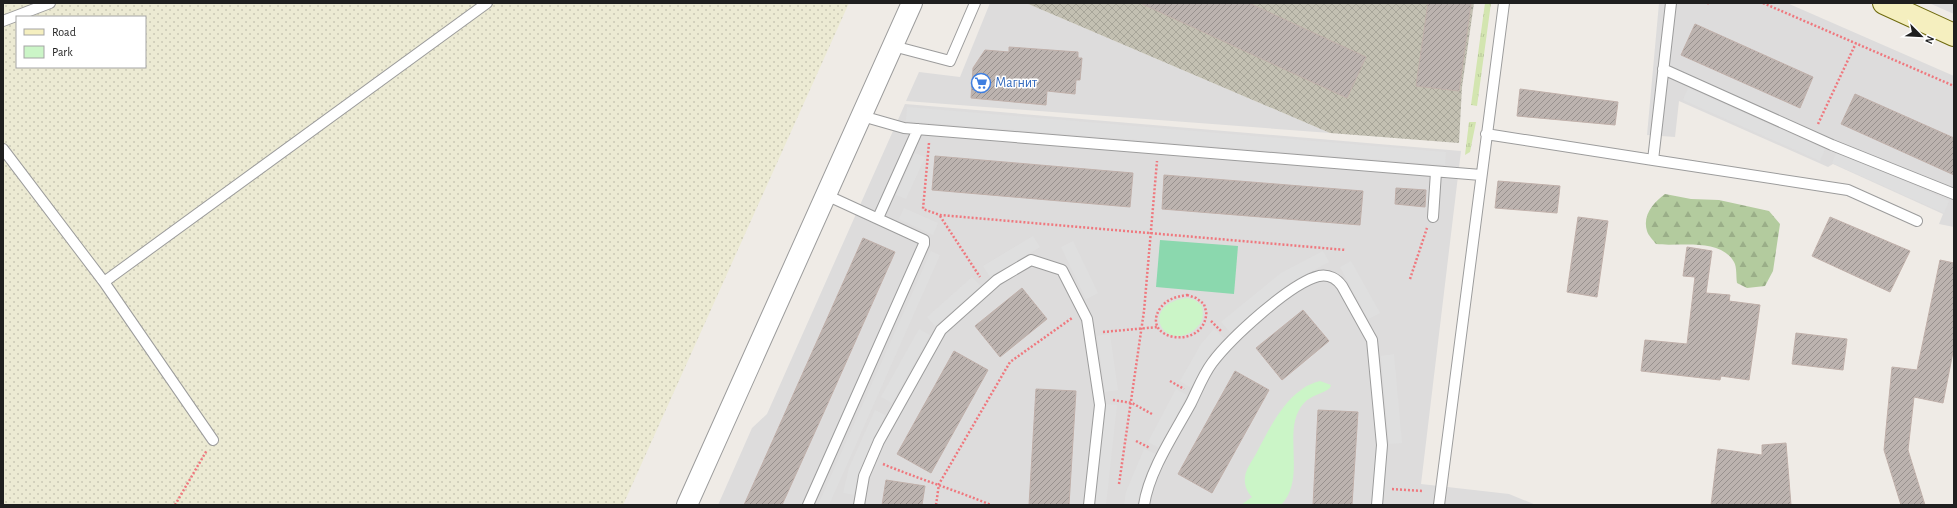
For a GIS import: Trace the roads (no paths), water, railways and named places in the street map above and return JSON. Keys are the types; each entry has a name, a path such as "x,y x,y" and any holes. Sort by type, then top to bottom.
{"main road":[{"path":"1884,3 1954,35"}],"street":[{"path":"687,505 912,3"}],"lane":[{"path":"16,16 50,3"},
{"path":"104,282 487,3"},
{"path":"893,46 950,61 975,3"},
{"path":"1439,505 1504,3"},
{"path":"1653,160 1671,3"},
{"path":"3,21 16,16"},
{"path":"1663,69 1812,136 1954,194"},
{"path":"862,116 904,128 1481,175"},
{"path":"878,218 918,129"},
{"path":"1486,134 1848,190 1917,221"},
{"path":"3,149 104,282 213,440"},
{"path":"1433,217 1436,172"},
{"path":"808,505 924,244 924,240 921,237 826,195"},
{"path":"859,505 864,476 879,441 941,330 997,280 1032,260 1058,268 1065,274 1087,318 1100,405 1089,505"},
{"path":"1144,505 1146,496 1160,462 1211,364 1241,332 1290,291 1318,276 1324,275 1338,280 1372,340 1382,445 1377,505"}],"place":[{"name":"Магнит","path":"981,83"}]}
